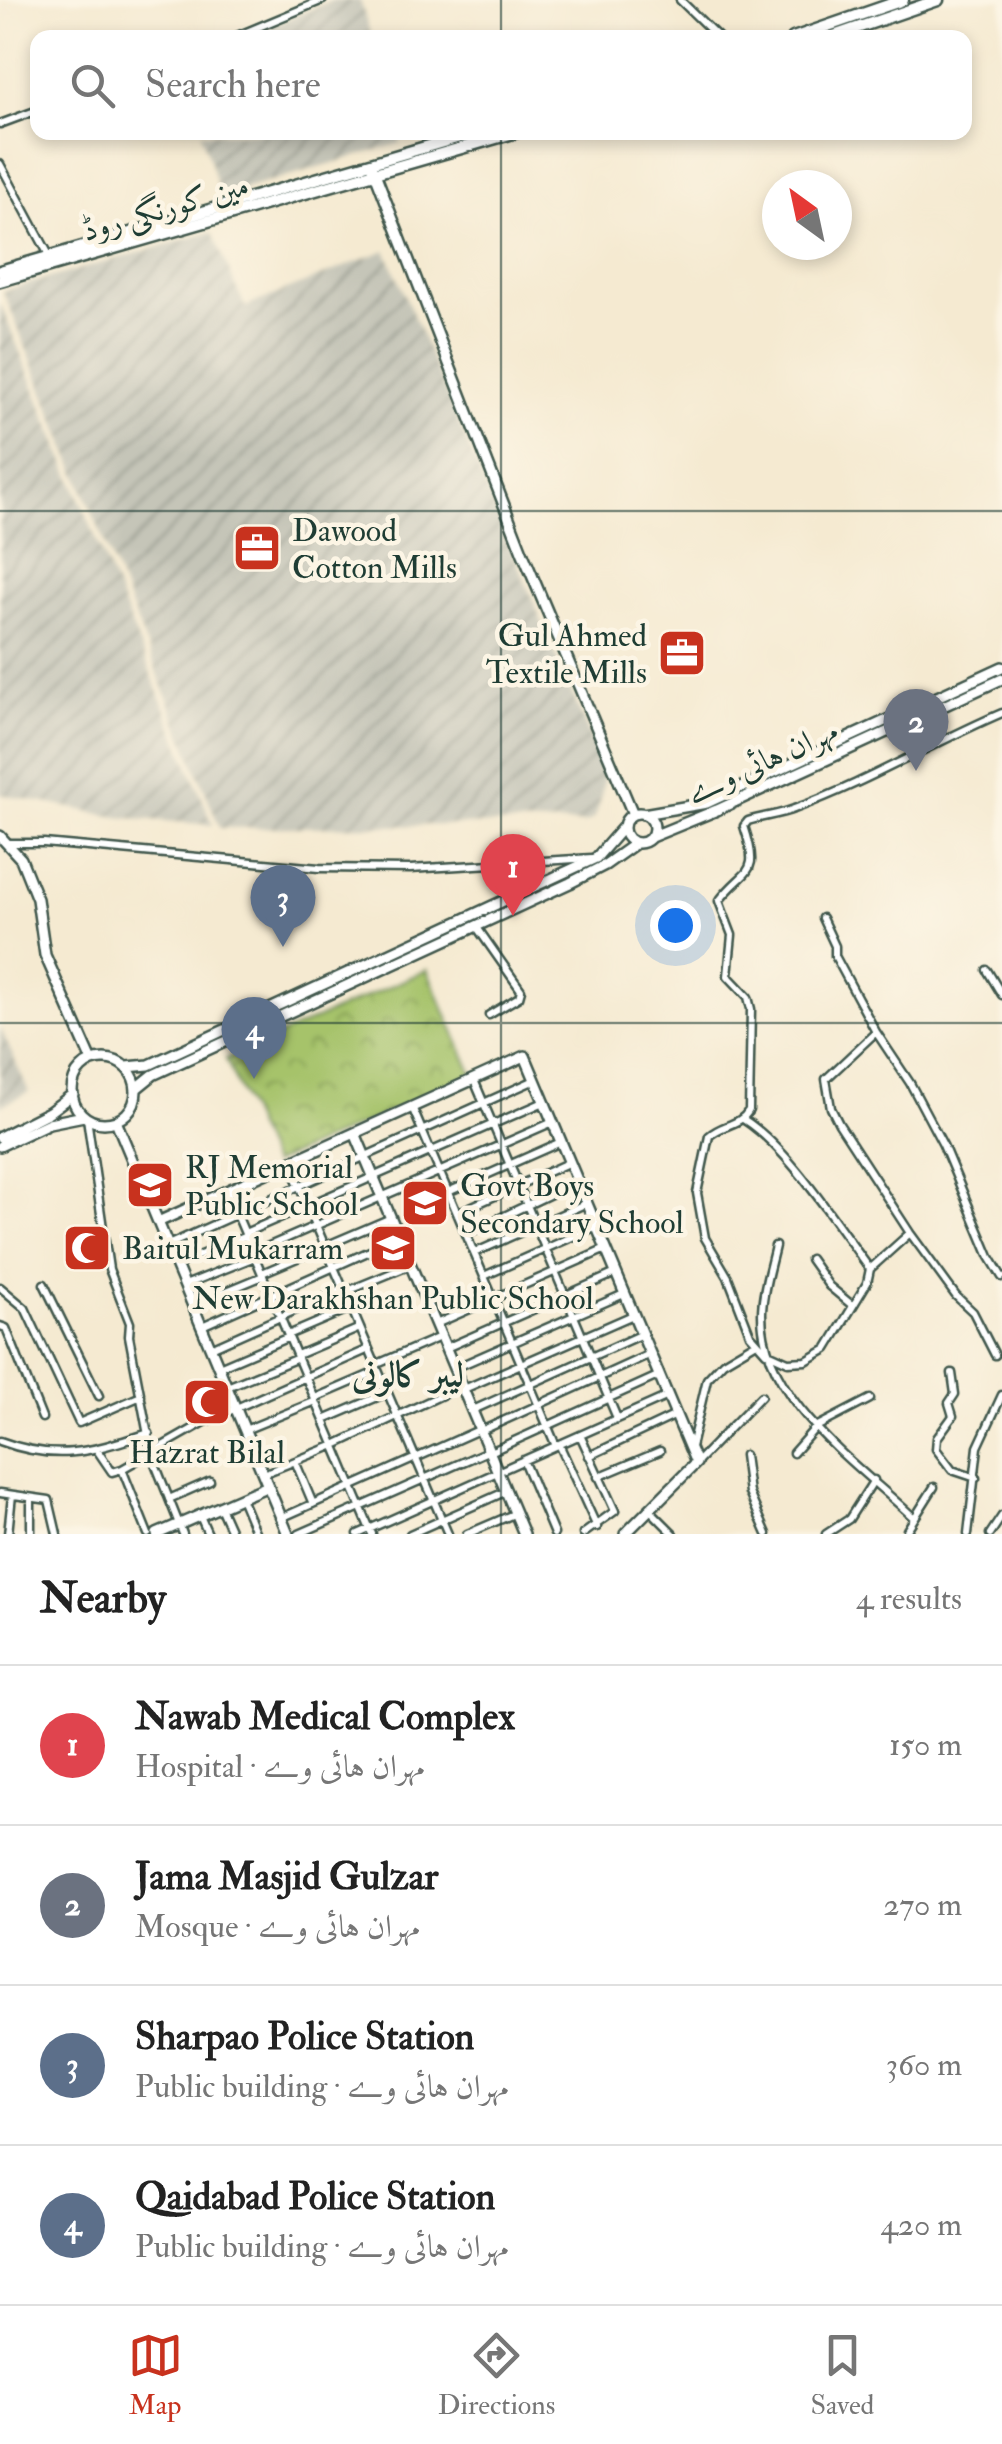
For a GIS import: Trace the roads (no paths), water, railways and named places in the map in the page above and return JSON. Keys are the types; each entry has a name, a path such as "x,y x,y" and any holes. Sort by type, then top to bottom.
{"main road":[{"path":"816,30 903,0"},
{"path":"851,30 938,0"},
{"name":"مین کورنگی روڈ","path":"0,281 373,169 455,140"},
{"name":"مین کورنگی روڈ","path":"0,271 486,140"}],"street":[{"path":"251,30 323,0"},
{"path":"680,0 711,30"},
{"path":"0,124 30,113"},
{"path":"0,164 50,257"},
{"path":"137,1088 152,1075 605,865 651,837 652,821 638,814 516,537 373,169"},
{"path":"0,1137 49,1112 73,1094 78,1071 92,1061 110,1059 127,1067 149,1065 596,858 638,814 706,803 1002,667"},
{"name":"مہران ہائی وے","path":"651,837 1002,679"},
{"path":"910,1232 870,1269 867,1282 827,1350 806,1360 788,1362 755,1343 728,1277 704,1238 697,1202 709,1136 743,1119 749,1110 752,1009 748,998 728,976 732,936 719,901 750,870 752,856 744,823 791,810 912,758 1002,713"},
{"path":"624,826 627,837 636,843"},
{"path":"0,836 21,858 38,900 45,955 92,1061"},
{"path":"10,843 318,868 410,869 596,858"},
{"path":"822,918 835,956 943,1145 1002,1277"},
{"path":"476,926 521,990 519,997 489,1015"},
{"path":"987,970 1002,994"},
{"path":"876,1032 826,1079 838,1124 910,1232 956,1296 973,1312 995,1355"},
{"path":"158,1222 524,1056 696,1463"},
{"path":"0,1146 49,1123 86,1117 96,1122 116,1121 128,1113 135,1101 137,1088 127,1067"},
{"path":"474,1080 617,1418"},
{"path":"168,1245 534,1080"},
{"path":"73,1094 86,1117 109,1270 130,1323 129,1336 152,1454 181,1529"},
{"path":"176,1265 544,1102"},
{"path":"412,1108 538,1405 597,1527"},
{"path":"743,1119 760,1130 793,1168 870,1269"},
{"path":"116,1121 288,1534"},
{"path":"184,1285 552,1122"},
{"path":"354,1133 523,1534"},
{"path":"448,1192 561,1142"},
{"path":"289,1162 448,1534"},
{"path":"457,1212 570,1162"},
{"path":"466,1234 578,1181"},
{"path":"227,1190 370,1532"},
{"path":"474,1253 588,1203"},
{"path":"193,1305 391,1218"},
{"path":"484,1276 597,1226"},
{"path":"202,1326 399,1238"},
{"path":"775,1246 762,1310 766,1352 788,1392 816,1427 913,1517"},
{"path":"436,1324 606,1250"},
{"path":"810,1259 829,1286 853,1306"},
{"path":"211,1348 280,1316 411,1265"},
{"path":"446,1348 616,1273"},
{"path":"44,1284 98,1396"},
{"path":"0,1287 25,1308 79,1423 141,1396"},
{"path":"455,1368 624,1294"},
{"path":"219,1367 351,1308"},
{"path":"263,1474 634,1315"},
{"path":"0,1326 6,1328 42,1418"},
{"path":"227,1387 360,1328"},
{"path":"472,1410 642,1334"},
{"path":"245,1430 316,1400 442,1336"},
{"path":"691,1447 707,1380 724,1362 755,1343"},
{"path":"96,1450 112,1472 122,1469 236,1408 369,1349"},
{"path":"282,1518 650,1354"},
{"path":"952,1373 955,1394 949,1402 954,1416 937,1438 936,1449 952,1470 976,1478"},
{"path":"300,1534 660,1375"},
{"path":"324,1420 387,1393"},
{"path":"968,1534 978,1447 1002,1394"},
{"path":"358,1534 370,1532 433,1499 668,1395"},
{"path":"624,1534 761,1396"},
{"path":"793,1453 816,1427 870,1399"},
{"path":"589,1456 677,1415"},
{"path":"0,1440 44,1454 96,1450 149,1433"},
{"path":"580,1435 616,1510 583,1534"},
{"path":"598,1477 660,1451"},
{"path":"744,1454 749,1493 768,1534"},
{"path":"523,1460 554,1534"},
{"path":"295,1461 313,1504"},
{"path":"122,1469 148,1534"},
{"path":"826,1534 849,1519 874,1480"},
{"path":"169,1499 210,1481"},
{"path":"158,1534 181,1529 200,1516 268,1486"},
{"path":"907,1530 934,1487"},
{"path":"410,1534 507,1491"},
{"path":"0,1493 50,1501 56,1534"},
{"path":"8,1534 12,1495"},
{"path":"30,1534 32,1498"},
{"path":"242,1498 256,1534"},
{"path":"220,1507 232,1534"},
{"path":"649,1509 674,1534"},
{"path":"467,1534 516,1512"},
{"path":"200,1516 208,1534"},
{"path":"990,1534 1002,1516"}],"place":[{"name":"Dawood Cotton Mills","path":"257,548"},
{"name":"Gul Ahmed Textile Mills","path":"682,653"},
{"name":"Jama Masjid Gulzar","path":"916,771"},
{"name":"Nawab Medical Complex","path":"513,916"},
{"name":"Sharpao Police Station","path":"283,947"},
{"name":"Qaidabad Police Station","path":"254,1079"},
{"name":"RJ Memorial Public School","path":"150,1185"},
{"name":"Govt Boys Secondary School","path":"425,1203"},
{"name":"Baitul Mukarram","path":"87,1248"},
{"name":"New Darakhshan Public School","path":"393,1248"},
{"name":"Hazrat Bilal","path":"207,1402"}],"district":[{"name":"لیبر کالونی","path":"408,1374"}]}
